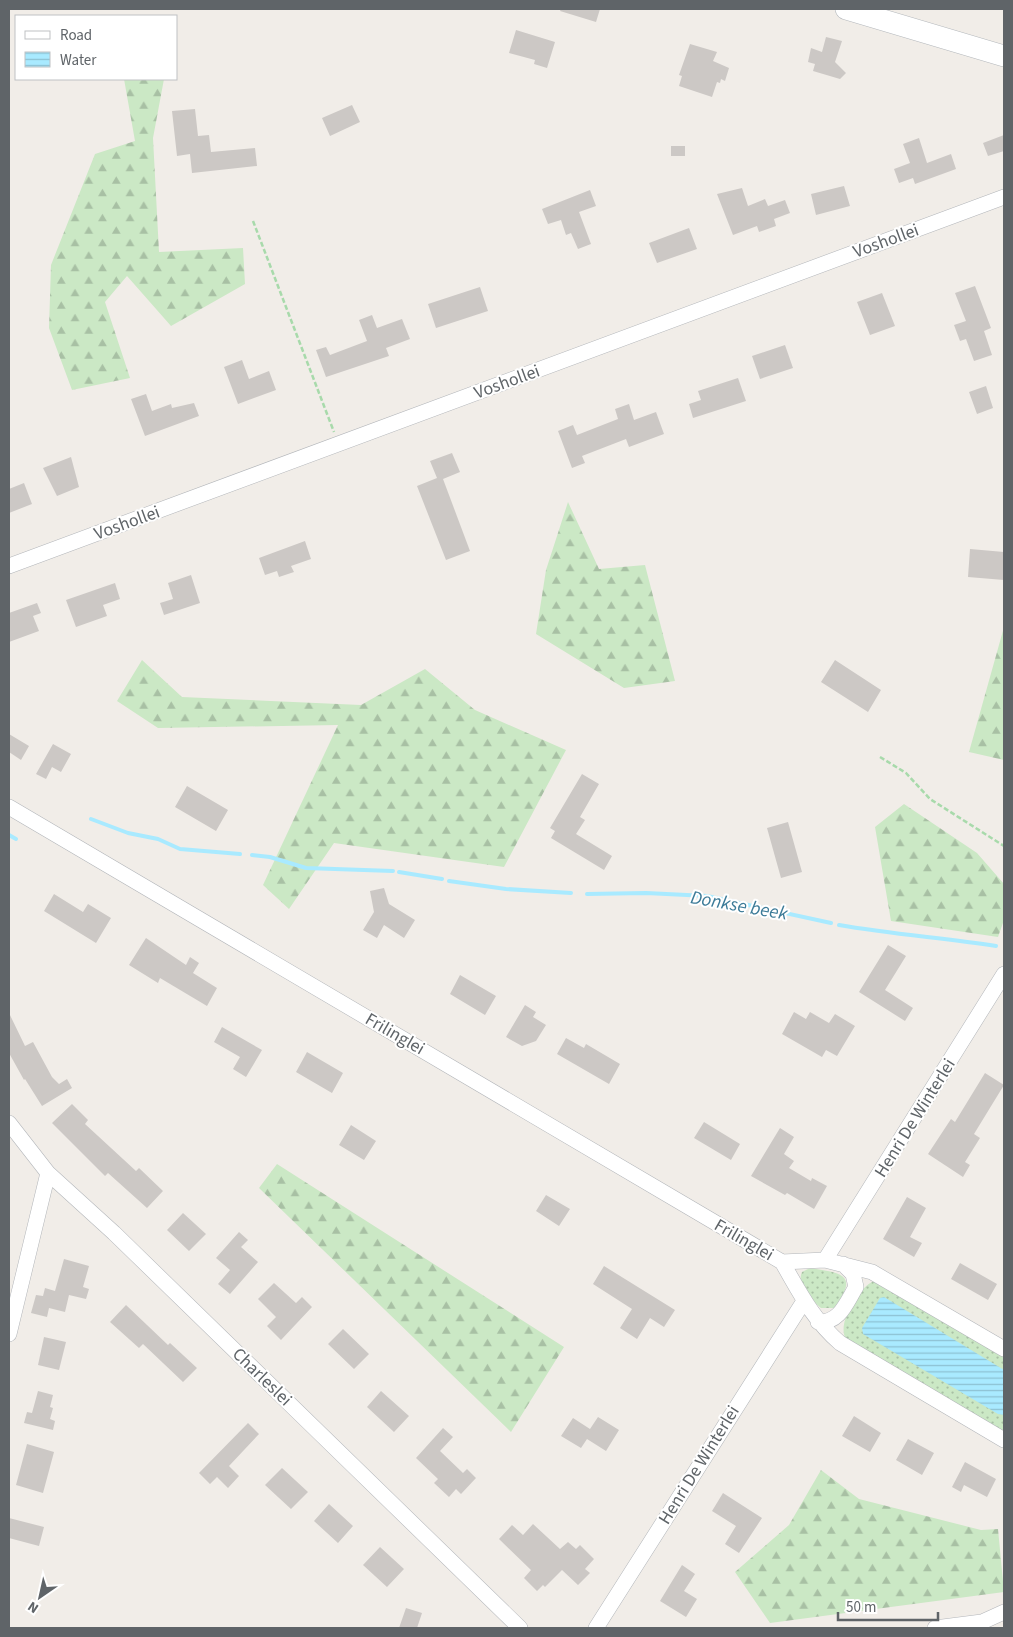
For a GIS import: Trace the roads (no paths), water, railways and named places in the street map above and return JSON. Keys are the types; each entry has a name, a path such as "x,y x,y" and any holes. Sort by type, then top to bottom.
{"street":[{"path":"846,9 1004,56"},
{"name":"Voshollei","path":"9,566 1004,197"},
{"name":"Frilinglei","path":"9,807 782,1262 818,1322 840,1343 1004,1440"},
{"name":"Henri De Winterlei","path":"825,1260 1004,974"},
{"name":"Charleslei","path":"9,1123 48,1173 121,1240 520,1628"},
{"path":"9,1334 48,1173"},
{"name":"Frilinglei","path":"782,1262 825,1260 872,1272 1004,1349"},
{"path":"818,1322 828,1323 835,1319 856,1286 853,1274 843,1264"},
{"name":"Henri De Winterlei","path":"596,1628 804,1301"},
{"path":"982,1622 1004,1612"},
{"path":"935,1628 982,1622 1004,1625"}],"water":[{"path":"884,1297 1004,1370 1004,1415 998,1414 863,1334 862,1328 880,1298"}],"waterway":[{"name":"Donkse beek","path":"91,819 128,833 158,839 180,849 240,854"},
{"name":"Donkse beek","path":"9,835 16,839"},
{"name":"Donkse beek","path":"252,855 270,857 306,868 393,871"},
{"name":"Donkse beek","path":"399,872 442,879"},
{"name":"Donkse beek","path":"449,881 506,889 571,893"},
{"name":"Donkse beek","path":"587,894 646,893 707,896 831,923"},
{"name":"Donkse beek","path":"839,925 996,946"}]}
